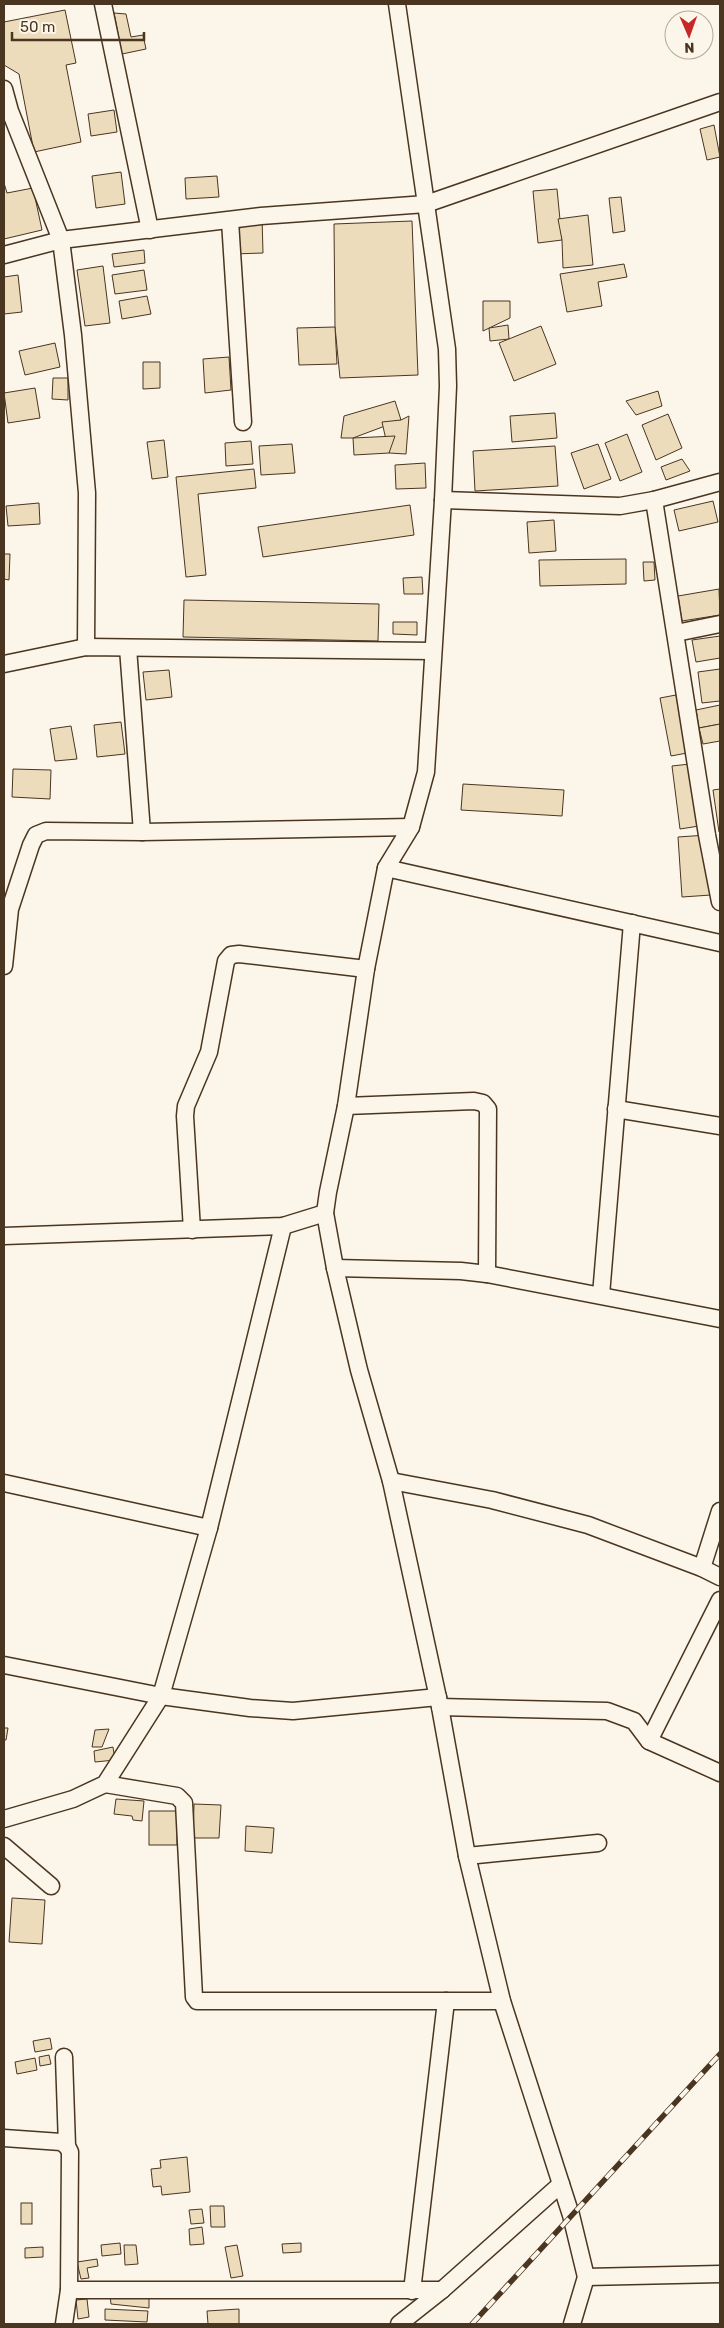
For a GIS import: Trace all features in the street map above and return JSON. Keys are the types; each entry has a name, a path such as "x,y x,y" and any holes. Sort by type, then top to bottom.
{"street":[{"path":"103,4 150,230"},
{"path":"396,4 447,349 448,386 443,500 426,772 411,827 386,868 366,969 346,1106 325,1213 335,1268 359,1370 391,1481 439,1702 467,1856 502,2001 571,2215 586,2278 572,2324"},
{"path":"4,89 10,111 61,240 73,335 87,494 86,647"},
{"path":"4,255 61,240 261,216 426,204 720,102"},
{"path":"230,221 243,422"},
{"path":"443,500 620,506 654,500 720,482"},
{"path":"654,500 707,835 720,902"},
{"path":"676,633 720,624"},
{"path":"4,664 86,647 433,651"},
{"path":"128,648 142,832"},
{"path":"4,966 7,911 31,845 36,835 46,831 142,832 411,827"},
{"path":"386,868 720,943"},
{"path":"601,1295 632,923"},
{"path":"192,1230 186,1106 210,1052 226,961 231,955 239,954 366,969"},
{"path":"346,1106 474,1101 483,1103 488,1109 487,1274"},
{"path":"616,1109 720,1126"},
{"path":"4,1236 283,1226 325,1213"},
{"path":"4,1820 73,1800 105,1784 162,1696 209,1528 283,1226"},
{"path":"335,1268 461,1271 487,1274 720,1319"},
{"path":"391,1481 492,1500 588,1525 702,1568 720,1578"},
{"path":"4,1484 209,1528"},
{"path":"702,1568 720,1511"},
{"path":"649,1741 720,1600"},
{"path":"4,1665 162,1696 250,1708 293,1711 439,1702 607,1711 634,1721 649,1741 720,1773"},
{"path":"105,1784 177,1796 184,1803 194,1997 197,2001 502,2001"},
{"path":"467,1856 598,1843"},
{"path":"4,1846 51,1886"},
{"path":"412,2291 446,2001"},
{"path":"64,2056 67,2146 70,2152 69,2290 64,2324"},
{"path":"4,2138 61,2142 67,2146"},
{"path":"399,2324 442,2290 561,2184"},
{"path":"586,2278 720,2274"},
{"path":"69,2290 442,2290"}],"building":[{"path":"65,10 76,63 66,65 81,142 34,152 19,74 4,65 4,22"},
{"path":"114,13 126,14 131,37 143,35 146,49 122,54"},
{"path":"114,110 117,132 91,136 88,114"},
{"path":"714,125 720,157 707,160 700,129"},
{"path":"121,172 125,204 96,208 92,176"},
{"path":"217,176 219,197 186,199 185,178"},
{"path":"4,183 7,193 33,188 42,230 4,239"},
{"path":"557,189 562,240 538,243 533,191"},
{"path":"621,197 625,231 613,233 609,198"},
{"path":"588,215 593,265 563,268 562,240 558,219"},
{"path":"262,217 263,253 233,254 232,232"},
{"path":"412,221 418,375 340,378 335,327 334,224"},
{"path":"144,250 145,263 114,267 112,254"},
{"path":"624,264 627,277 598,282 602,306 567,312 560,274"},
{"path":"103,266 110,323 85,326 77,270"},
{"path":"144,270 147,290 115,294 112,275"},
{"path":"18,275 22,312 4,314 4,277"},
{"path":"147,296 151,314 122,319 119,301"},
{"path":"483,301 510,301 510,318 483,331"},
{"path":"508,325 509,339 490,341 489,328"},
{"path":"541,326 556,364 514,381 499,343"},
{"path":"335,327 337,364 299,365 297,328"},
{"path":"55,343 60,367 25,375 19,351"},
{"path":"229,357 231,390 205,393 203,359"},
{"path":"143,362 160,362 160,388 143,389"},
{"path":"53,378 68,378 68,400 52,399"},
{"path":"35,388 40,418 8,423 4,393"},
{"path":"658,391 662,406 636,415 626,401"},
{"path":"395,401 401,420 353,438 341,438 344,416"},
{"path":"555,413 557,438 512,442 510,416"},
{"path":"668,414 682,448 656,460 642,425"},
{"path":"409,416 406,454 389,453 382,422 401,420"},
{"path":"627,434 642,472 620,481 605,443"},
{"path":"395,436 389,453 354,455 353,438"},
{"path":"164,440 168,477 152,479 147,442"},
{"path":"251,441 253,464 226,466 225,443"},
{"path":"292,444 295,473 261,475 259,446"},
{"path":"598,444 611,479 584,489 571,453"},
{"path":"555,446 558,486 475,491 473,451"},
{"path":"682,459 690,471 666,480 661,467"},
{"path":"425,463 426,488 396,489 395,465"},
{"path":"254,469 256,488 198,494 206,575 186,577 176,477"},
{"path":"713,501 718,522 679,531 674,510"},
{"path":"39,503 40,524 8,526 6,506"},
{"path":"410,505 414,535 263,557 258,527"},
{"path":"554,520 556,551 529,553 527,522"},
{"path":"4,554 10,554 9,580 4,579"},
{"path":"626,559 626,584 540,586 539,560"},
{"path":"643,562 654,562 655,580 644,581"},
{"path":"422,577 423,594 404,594 403,578"},
{"path":"719,589 720,615 682,621 678,596"},
{"path":"184,600 379,604 378,641 183,637"},
{"path":"393,622 417,622 417,635 393,634"},
{"path":"720,636 720,658 696,662 692,640"},
{"path":"720,669 720,701 702,703 698,672"},
{"path":"169,670 172,697 146,700 143,672"},
{"path":"676,695 687,753 671,756 660,698"},
{"path":"720,705 720,724 699,728 696,710"},
{"path":"121,722 125,754 97,757 94,725"},
{"path":"720,724 720,741 703,744 699,728"},
{"path":"71,726 77,759 55,761 50,729"},
{"path":"690,764 699,826 680,829 672,766"},
{"path":"13,769 51,770 50,799 12,797"},
{"path":"463,784 564,790 562,816 461,810"},
{"path":"720,789 720,832 719,832 713,790"},
{"path":"707,835 711,895 682,897 678,837"},
{"path":"4,1728 8,1728 6,1740 4,1740"},
{"path":"109,1729 102,1747 92,1747 95,1730"},
{"path":"113,1747 115,1760 95,1762 94,1751"},
{"path":"116,1799 144,1801 142,1821 133,1820 132,1816 114,1814"},
{"path":"194,1804 221,1805 219,1838 193,1838"},
{"path":"149,1811 177,1811 177,1845 149,1845"},
{"path":"246,1826 274,1828 272,1853 245,1851"},
{"path":"12,1898 45,1900 42,1944 9,1942"},
{"path":"50,2038 52,2049 35,2052 33,2041"},
{"path":"49,2055 51,2064 40,2066 39,2057"},
{"path":"35,2058 37,2070 17,2074 15,2062"},
{"path":"187,2157 190,2192 162,2195 161,2186 153,2187 151,2169 161,2168 160,2160"},
{"path":"21,2203 32,2203 32,2224 21,2224"},
{"path":"210,2206 224,2206 225,2227 211,2227"},
{"path":"202,2209 204,2223 191,2224 189,2210"},
{"path":"202,2227 204,2244 190,2245 189,2229"},
{"path":"120,2243 121,2254 102,2256 101,2245"},
{"path":"301,2243 301,2252 283,2253 282,2244"},
{"path":"124,2245 136,2245 138,2264 125,2265"},
{"path":"237,2245 243,2276 231,2278 225,2247"},
{"path":"43,2247 43,2257 25,2258 25,2248"},
{"path":"97,2259 98,2266 87,2268 89,2278 81,2279 77,2262"},
{"path":"110,2296 149,2297 149,2308 111,2304"},
{"path":"87,2299 89,2317 78,2319 76,2300"},
{"path":"105,2309 148,2311 147,2322 105,2320"},
{"path":"239,2309 239,2324 208,2324 207,2311"}],"railway":[{"path":"472,2324 720,2054"}]}
